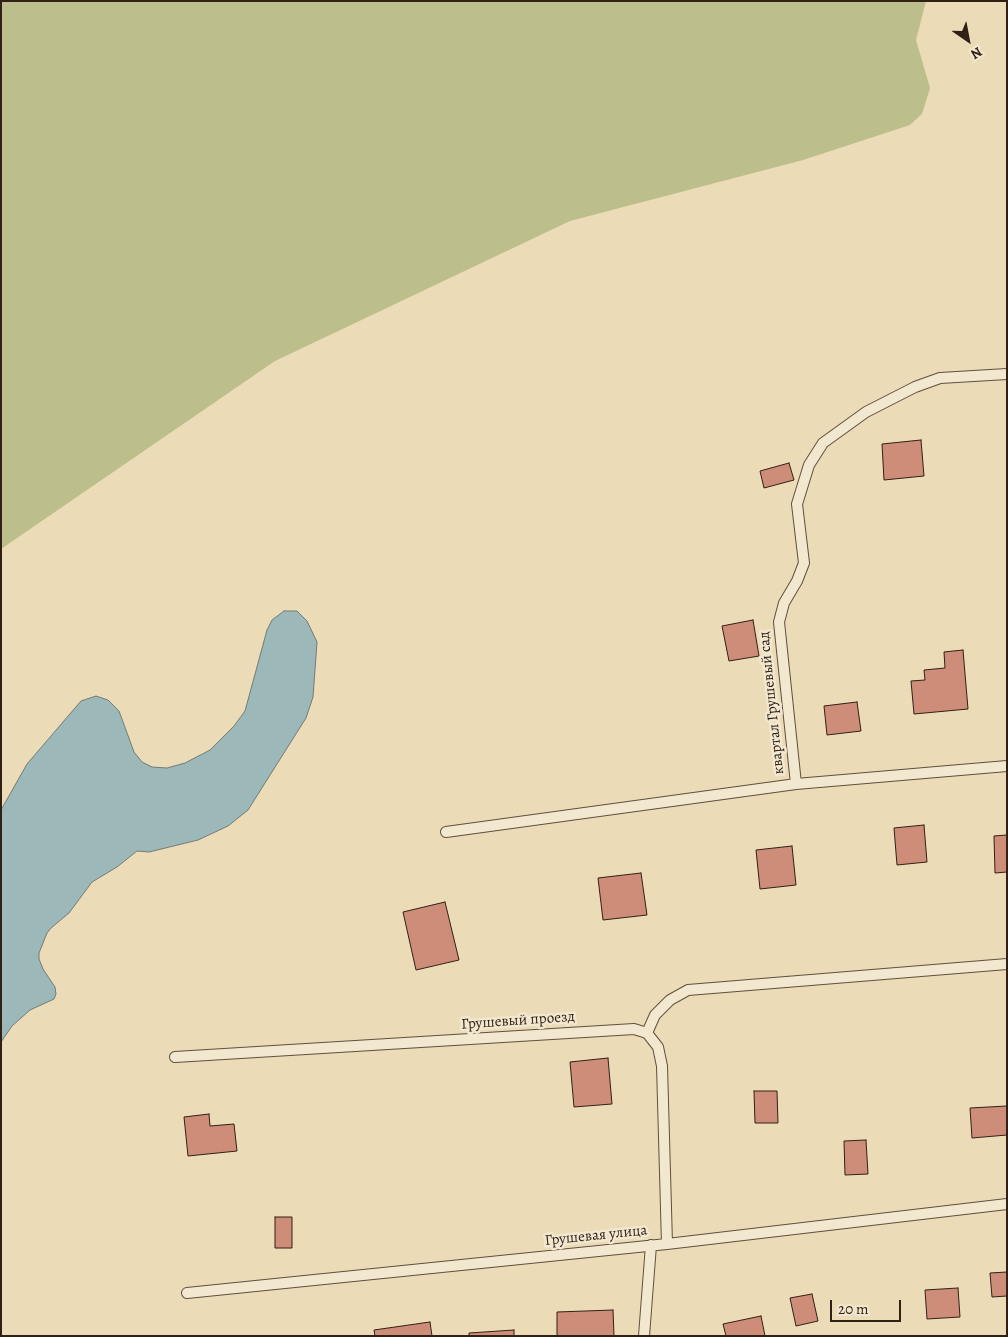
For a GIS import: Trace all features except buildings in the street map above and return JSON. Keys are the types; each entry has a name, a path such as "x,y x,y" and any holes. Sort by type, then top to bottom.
{"lane":[{"name":"квартал Грушевый сад","path":"796,784 779,622 784,603 797,581 804,563 797,504 809,465 823,443 866,412 915,387 940,378 1007,374"},
{"name":"квартал Грушевый сад","path":"446,832 796,784 1007,766"},
{"path":"667,1244 662,1066 658,1047 647,1032 656,1015 670,1000 688,990 1007,964"},
{"name":"Грушевый проезд","path":"175,1057 634,1029 647,1032"},
{"name":"Грушевая улица","path":"187,1292 667,1244 1007,1204"},
{"path":"644,1336 651,1245"}],"green space":[{"path":"1,1 926,1 916,40 930,88 922,114 910,125 803,160 570,221 275,361 1,549"}],"water":[{"path":"284,611 297,611 307,621 317,642 313,697 306,718 248,810 228,826 198,840 149,852 137,851 117,867 92,882 69,913 47,933 39,953 43,969 55,987 56,994 54,999 30,1010 12,1026 1,1042 1,810 27,764 81,701 96,696 108,700 119,711 134,752 142,762 152,767 167,768 185,763 210,750 234,726 245,711 267,630 272,620"}]}
